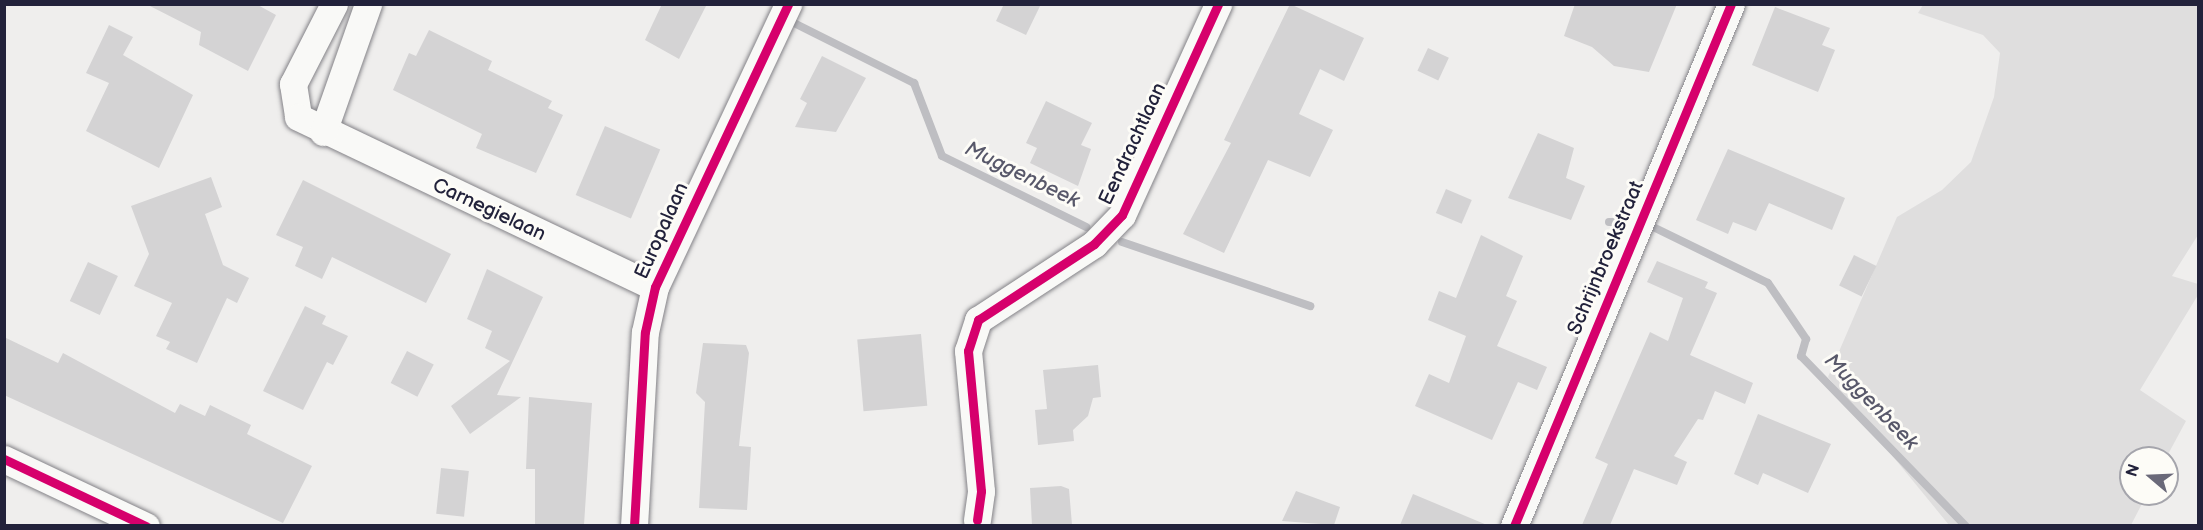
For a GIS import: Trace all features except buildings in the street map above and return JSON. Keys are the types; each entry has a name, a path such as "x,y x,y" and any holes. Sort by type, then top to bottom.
{"street":[{"name":"Carnegielaan","path":"334,4 292,93 298,117 323,132 655,287"},
{"path":"323,132 368,4"},
{"name":"Europalaan","path":"634,525 645,332 655,287 788,4"},
{"name":"Eendrachtlaan","path":"977,520 981,491 968,351 978,320 1095,244 1122,215 1218,4"},
{"name":"Schrijnbroekstraat","path":"1514,525 1731,4"},
{"path":"4,459 146,525"}],"shaded area":[{"path":"1923,5 2198,5 2198,235 2172,276 2198,284 2198,295 2140,390 2186,421 2172,446 2119,446 2119,506 2141,506 2131,525 1949,525 1828,377 1897,217 1942,190 1971,162 1994,97 2000,53 1983,35 1918,13"}],"waterway":[{"name":"Muggenbeek","path":"790,21 914,83 942,156 1086,227"},
{"name":"Muggenbeek","path":"1609,222 1615,222"},
{"name":"Muggenbeek","path":"1649,225 1768,283 1806,339 1801,356 1966,526"},
{"name":"Muggenbeek","path":"1122,242 1310,306"}],"cycle path":[{"path":"634,526 645,332 655,287 788,4"},
{"path":"977,520 981,491 968,351 978,320 1094,244 1122,215 1218,4"},
{"path":"1514,526 1731,4"},
{"path":"4,459 146,526"}]}
